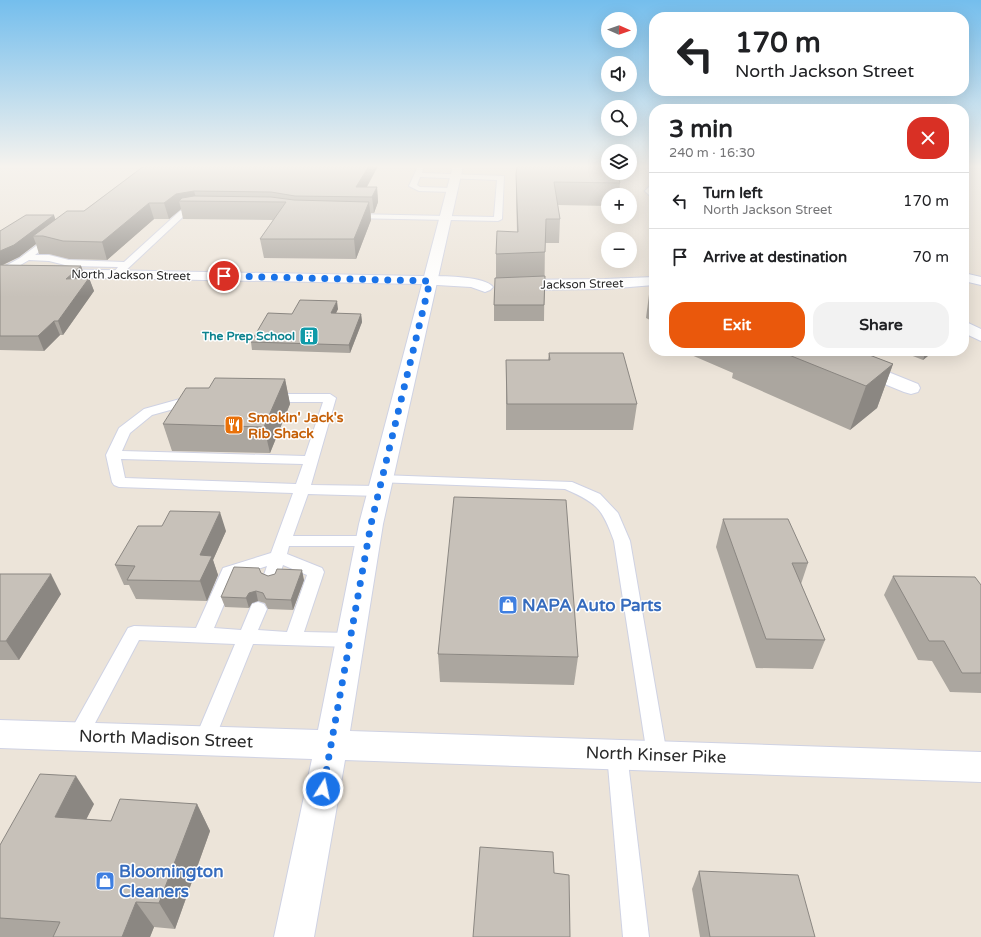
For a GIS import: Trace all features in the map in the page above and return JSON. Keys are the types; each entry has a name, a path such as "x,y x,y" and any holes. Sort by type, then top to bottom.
{"street":[{"path":"294,937 368,542 380,485 447,210"},
{"name":"North Jackson Street","path":"1,272 121,270 429,286"},
{"path":"969,278 981,281"},
{"name":"Jackson Street","path":"429,286 473,291 485,287 649,281"},
{"path":"969,329 981,336"},
{"path":"832,356 911,388"},
{"name":"North Madison Street","path":"0,734 331,745"},
{"name":"North Kinser Pike","path":"331,745 981,767"}],"lane":[{"path":"26,257 49,258 69,263 121,270 183,213 198,210 214,210"},
{"path":"343,216 498,219 499,210"},
{"path":"1,272 26,257 58,233"},
{"path":"271,578 302,489 330,398 215,398 180,403 148,412 124,431 113,455 119,482 302,489 380,485 568,485 595,496 613,517 622,541 657,755"},
{"path":"113,455 311,460"},
{"path":"202,635 229,572 281,549 368,542"},
{"path":"281,549 316,572 293,639"},
{"path":"204,740 258,609"},
{"path":"78,736 134,633 247,638 350,640"},
{"path":"617,754 636,937"}],"building":[{"path":"86,210 141,210 102,242 63,241 43,236 33,236 67,211"},
{"path":"281,210 366,210 354,239 260,239"},
{"path":"517,210 558,210 560,219 546,219 545,252 496,254 497,231 518,232"},
{"path":"26,215 54,215 14,245 0,251 0,231"},
{"path":"0,265 81,266 66,279 89,278 58,321 54,321 38,336 0,336"},
{"path":"545,276 544,305 494,305 495,278"},
{"name":"The Prep School","path":"300,300 337,301 331,313 361,314 349,345 251,342 268,313 292,314"},
{"path":"549,353 623,353 637,404 507,404 506,360 550,360"},
{"path":"791,356 872,356 893,364 866,386"},
{"path":"215,378 285,379 264,427 163,424 186,388 209,388"},
{"name":"NAPA Auto Parts","path":"454,497 566,500 578,657 438,654"},
{"path":"170,511 220,512 200,555 212,556 200,581 127,580 135,566 115,565 138,526 162,526"},
{"path":"723,519 788,519 808,563 792,563 825,640 766,639"},
{"path":"234,567 259,568 261,573 268,576 275,574 277,569 302,570 291,600 266,599 263,593 256,591 249,593 246,598 221,597"},
{"path":"0,574 51,574 6,641 0,641"},
{"path":"893,576 975,577 981,585 981,673 962,673 944,641 929,641"},
{"name":"Bloomington Cleaners","path":"40,774 76,776 55,817 111,821 120,799 197,804 159,903 136,902 122,937 53,937 60,922 0,918 0,845"},
{"path":"480,847 553,852 554,873 569,875 570,937 473,937"},
{"path":"699,871 798,875 815,937 710,937"}],"place":[{"name":"The Prep School","path":"309,336"},
{"name":"Smokin' Jack's Rib Shack","path":"234,425"},
{"name":"NAPA Auto Parts","path":"508,605"},
{"name":"Bloomington Cleaners","path":"105,881"}],"route":[{"path":"224,276 430,281 371,524 323,789"}]}
